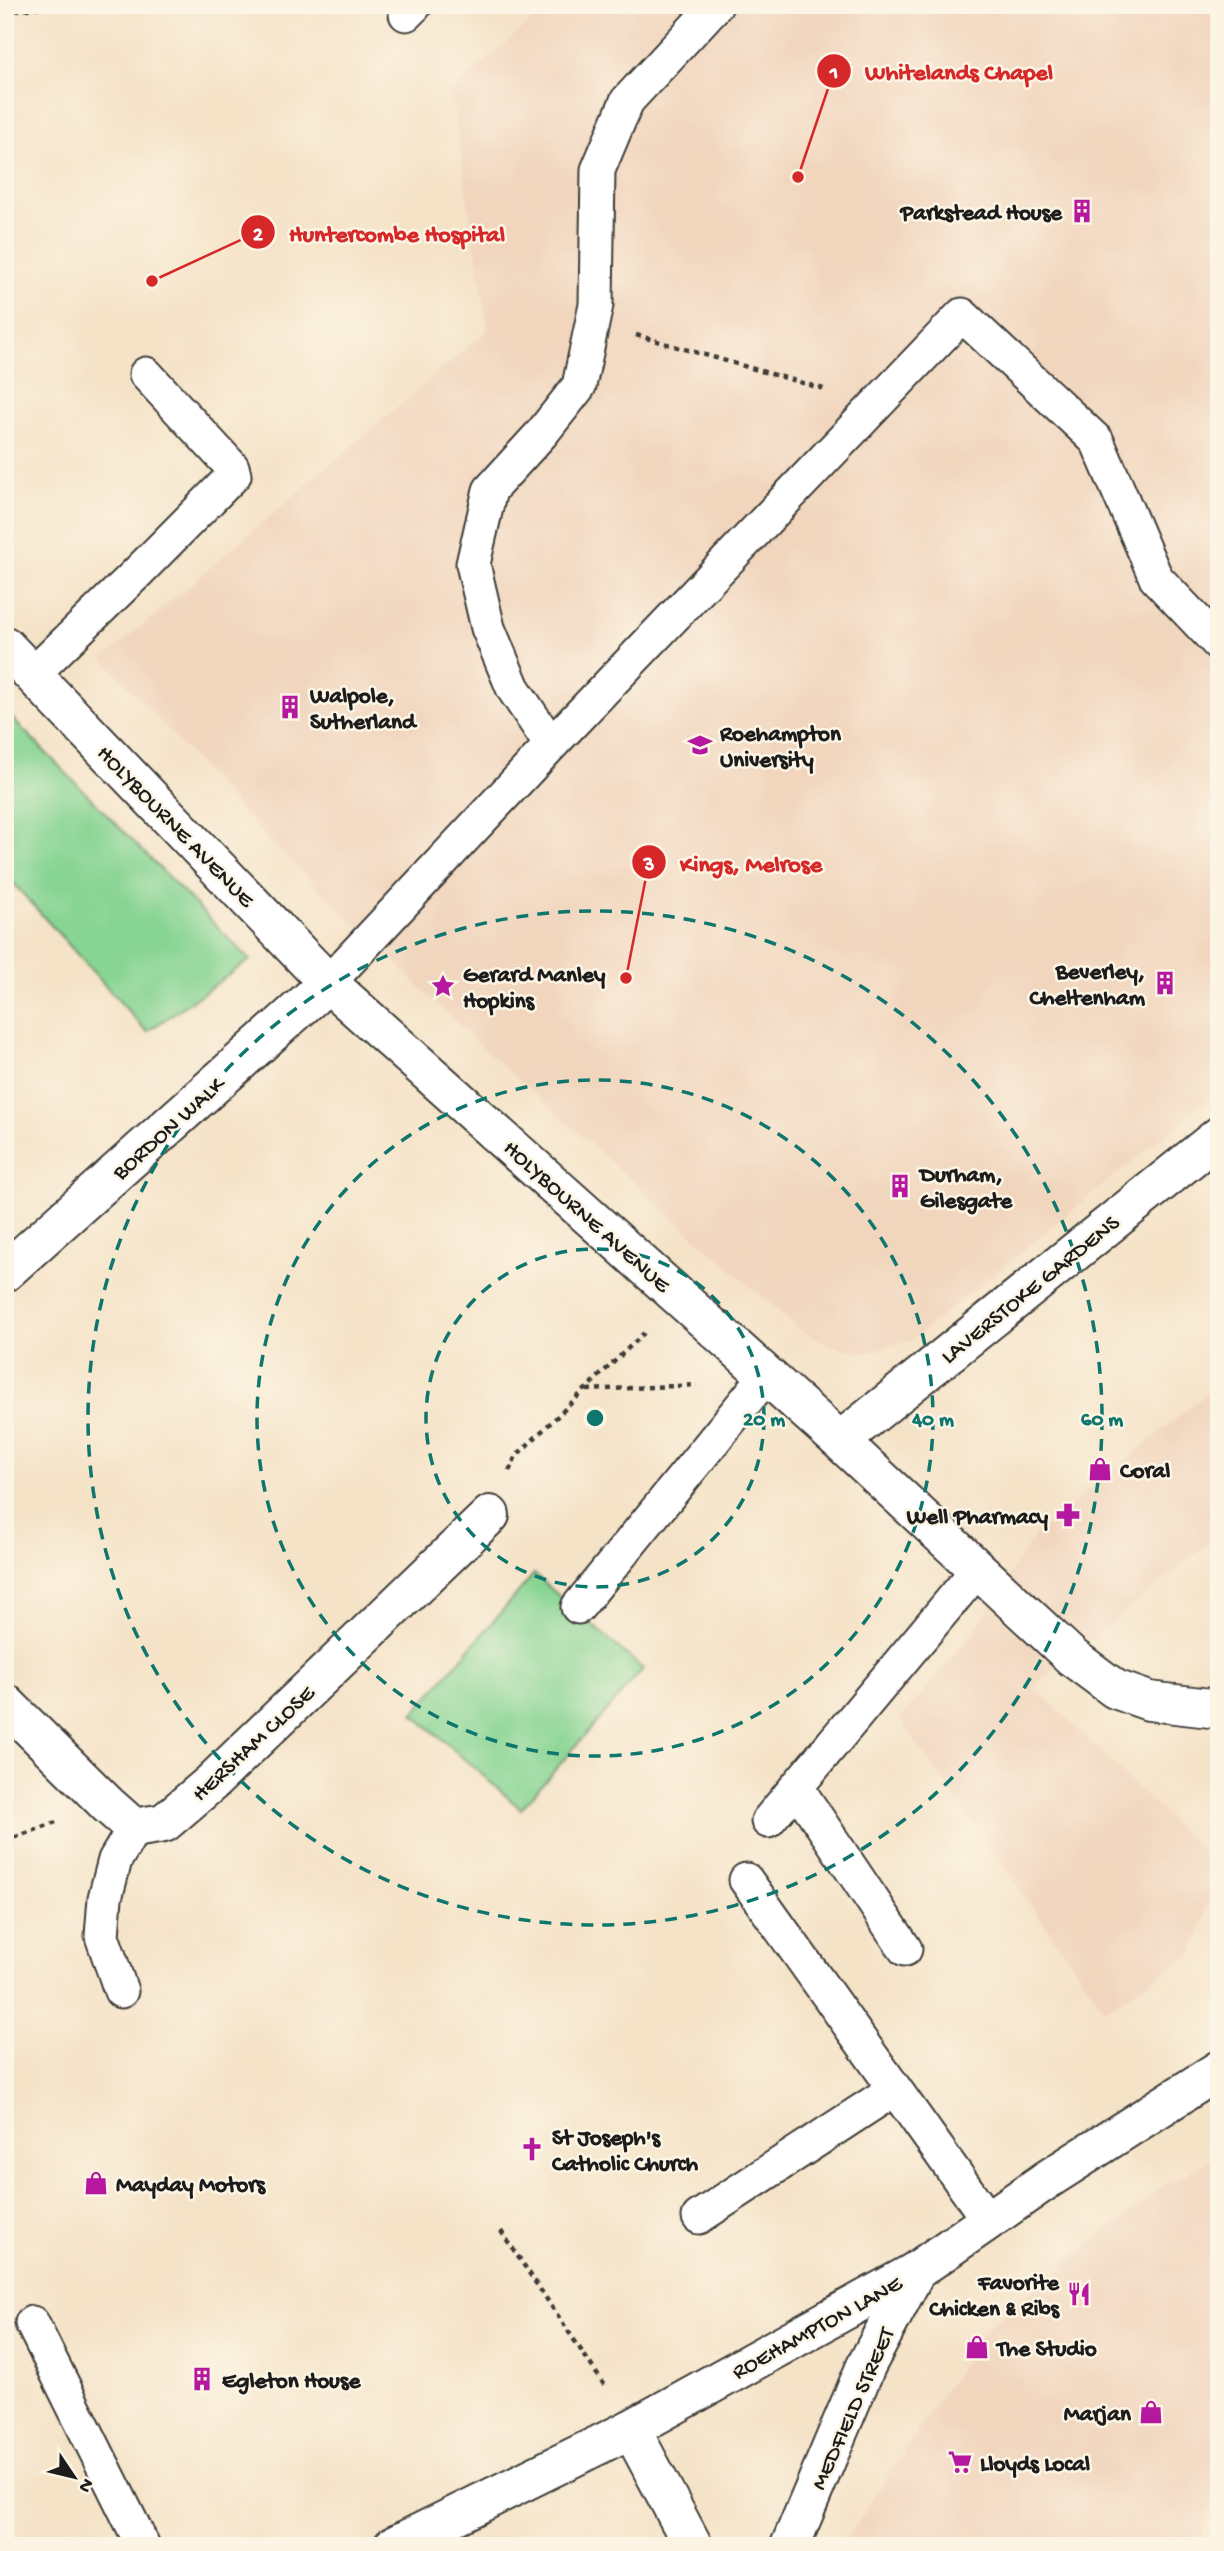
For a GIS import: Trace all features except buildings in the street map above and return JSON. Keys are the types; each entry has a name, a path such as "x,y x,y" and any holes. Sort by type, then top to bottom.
{"main road":[{"name":"HOLYBOURNE AVENUE","path":"5,646 328,983 840,1441 1072,1657 1115,1689 1149,1701 1219,1709"},
{"name":"BORDON WALK","path":"5,1272 328,983"},
{"name":"LAVERSTOKE GARDENS","path":"840,1441 1219,1136"},
{"name":"HERSHAM CLOSE","path":"134,1828 164,1823 211,1783 490,1515"},
{"path":"5,1703 134,1828"},
{"name":"ROEHAMPTON LANE","path":"393,2546 631,2429 916,2271 1070,2164 1219,2070"},
{"name":"MEDFIELD STREET","path":"790,2546 866,2367 916,2271"},
{"path":"631,2429 692,2546"}],"lane":[{"path":"551,745 513,688 488,628 473,564 490,490 542,433 579,386 596,305 598,170 626,101 716,5"},
{"path":"328,983 962,315 1097,441 1156,578 1219,644"},
{"path":"33,674 234,475 232,467 146,374"},
{"path":"578,1607 755,1366"},
{"path":"768,1821 978,1569"},
{"path":"797,1787 905,1949"},
{"path":"121,1991 102,1936 105,1898 115,1860 134,1828"},
{"path":"746,1880 989,2221"},
{"path":"699,2217 895,2089"},
{"path":"32,2323 143,2546"}],"path":[{"path":"5,12 55,5"},
{"path":"592,323 876,404"},
{"path":"490,1515 516,1456 680,1298"},
{"path":"586,1390 711,1385 755,1366"},
{"path":"501,2231 588,2358 631,2429"}],"shaded area":[{"name":"Roehampton University","path":"549,5 1219,5 1219,1091 911,1341 862,1353 827,1344 796,1327 473,1039 260,831 103,659 488,330 451,92"},
{"path":"1219,1383 1219,1535 1034,1686 1218,1867 1194,1953 1105,2010 900,1720 976,1629 1034,1536"},
{"path":"1219,2155 1219,2478 1199,2546 842,2546 986,2327 1165,2185"}],"green space":[{"path":"5,711 250,960 147,1032 5,874"},
{"path":"534,1574 643,1669 521,1809 413,1714"}],"place":[{"name":"Whitelands Chapel","path":"798,177"},
{"name":"Parkstead House","path":"1082,211"},
{"name":"Huntercombe Hospital","path":"152,281"},
{"name":"Walpole, Sutherland","path":"290,707"},
{"name":"Roehampton University","path":"700,745"},
{"name":"Kings, Melrose","path":"626,978"},
{"name":"Beverley, Cheltenham","path":"1165,983"},
{"name":"Gerard Manley Hopkins","path":"443,986"},
{"name":"Durham, Gilesgate","path":"900,1186"},
{"name":"Coral","path":"1100,1469"},
{"name":"Well Pharmacy","path":"1068,1515"},
{"name":"St Joseph's Catholic Church","path":"532,2149"},
{"name":"Mayday Motors","path":"96,2183"},
{"name":"Favorite Chicken & Ribs","path":"1079,2294"},
{"name":"The Studio","path":"977,2347"},
{"name":"Egleton House","path":"202,2379"},
{"name":"Marjan","path":"1151,2412"},
{"name":"Lloyds Local","path":"960,2462"}]}
